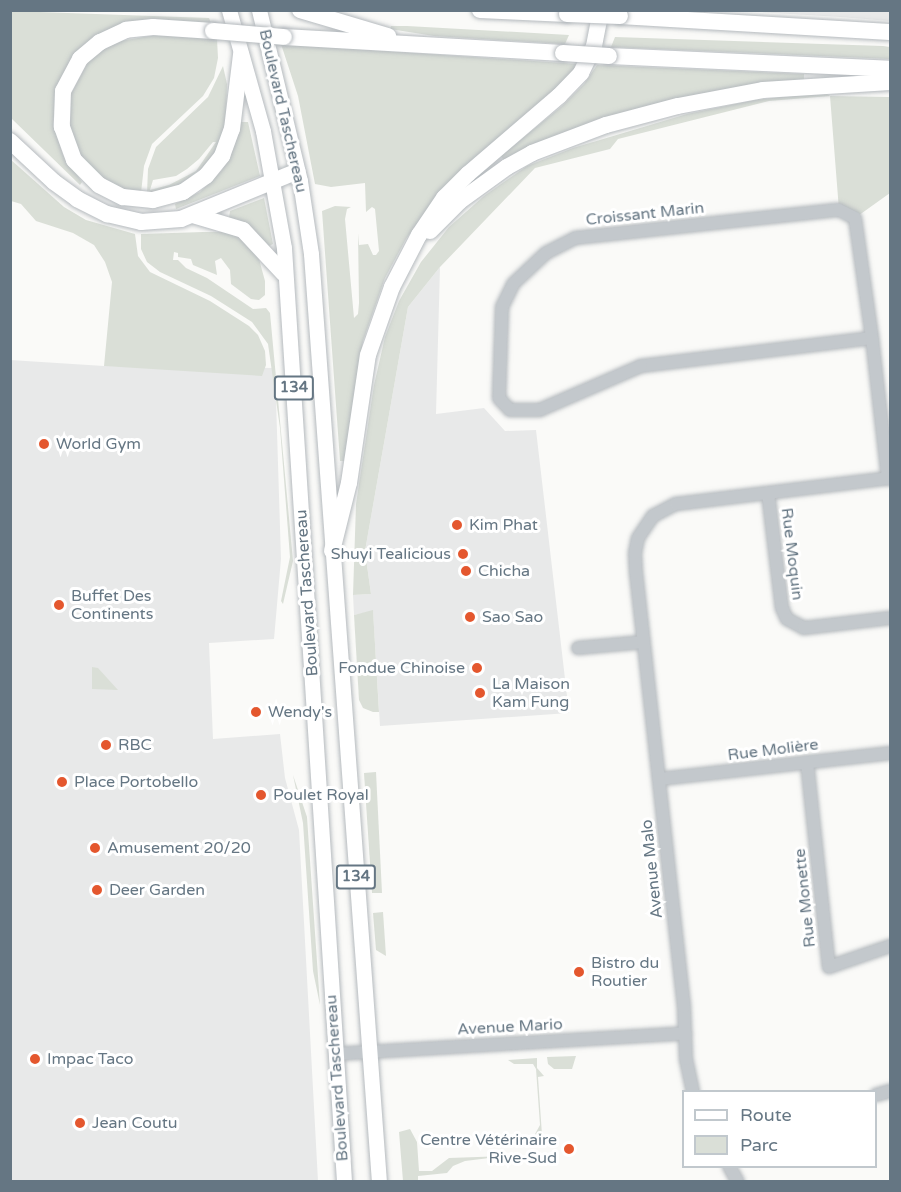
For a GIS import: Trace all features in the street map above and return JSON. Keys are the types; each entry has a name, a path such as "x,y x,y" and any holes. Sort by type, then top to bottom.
{"highway":[{"path":"300,10 366,32 433,45"},
{"path":"480,10 891,32"},
{"path":"332,551 349,483 371,344 385,301 432,215 454,187 559,96 581,73 594,46 601,10"},
{"path":"241,55 232,129 222,156 206,176 183,192 153,200 130,199 99,185 74,160 62,127 63,91 80,59 100,42 126,30 153,27 609,56 891,69"},
{"path":"405,262 437,223 479,186 526,156 565,140 629,118 720,97 792,87 891,82"},
{"path":"10,141 61,188 99,211 122,218 149,222 171,221 193,215 298,171"},
{"path":"193,215 243,230 284,274"}],"main road":[{"name":"Boulevard Taschereau","path":"229,10 257,106 284,248 310,625 317,793 344,1182"},
{"name":"Boulevard Taschereau","path":"259,10 298,171 312,262 379,1182"}],"street":[{"name":"Croissant Marin","path":"872,338 640,366 540,410 510,410 499,398 502,307 513,284 546,253 575,238 839,210 855,218 872,338 889,479"},
{"name":"Avenue Malo","path":"693,1090 686,1059 635,553 638,538 647,522 661,510 676,504 889,479"},
{"name":"Rue Moquin","path":"768,492 782,608 787,619 804,628 891,618"},
{"path":"578,648 644,642"},
{"name":"Rue Molière","path":"659,780 891,753"},
{"name":"Rue Monette","path":"807,762 829,966 891,946"},
{"name":"Avenue Mario","path":"336,1054 685,1033"},
{"path":"730,1168 738,1182"}],"shaded area":[{"path":"744,11 890,11 890,21 840,17"},
{"path":"440,267 436,414 484,408 505,431 536,430 569,713 380,726 373,611 354,615 353,595 371,594 365,551 408,307"},
{"path":"10,360 104,366 275,368 281,559 274,639 209,643 213,739 280,734 285,778 299,830 318,1181 11,1181"}],"green space":[{"path":"11,11 209,18 212,26 149,21 73,57 57,89 53,124 63,155 82,182 80,185 11,118"},
{"path":"391,26 569,35 565,44 434,36 390,29"},
{"path":"156,35 217,39 218,58 214,78 203,96 152,144 144,166 141,193 127,191 104,180 86,164 76,149 70,129 71,94 88,62 96,53 120,41"},
{"path":"615,37 883,46 890,47 890,59 611,47"},
{"path":"281,44 578,64 566,79 433,202 406,239 385,278 363,341 344,461 340,461 322,211 335,206 351,207 347,209 345,219 354,318 358,314 359,303 358,233 359,245 368,244 373,255 376,255 379,251 375,209 372,207 366,212 365,183 331,187 315,184 298,96"},
{"path":"597,65 804,74 804,80 783,82 505,162 501,156 562,106 584,84"},
{"path":"223,66 227,84 226,119 220,143 210,162 177,187 147,193 148,169 156,147 208,97","holes":["213,142 216,142 196,171 169,185 150,190 153,180 176,176 199,159"]},
{"path":"824,92 830,96 769,101 618,139 610,149 535,168 440,267 408,307 365,551 371,594 353,595 356,504 374,385 385,337 399,301 421,262 449,227 484,196 527,166 573,148 687,114 755,100"},
{"path":"830,96 890,97 890,193 855,218 839,210"},
{"path":"241,122 248,122 260,176 176,209 175,204 200,192 222,170 235,144"},
{"path":"10,159 64,207 86,220 135,234 138,256 150,272 210,301 249,326 258,335 265,351 266,365 262,376 104,366 112,282 105,262 94,245 73,233 36,221 21,204 11,201"},
{"path":"264,198 273,244 269,246 250,227 229,218 230,211"},
{"path":"224,232 239,237 259,259 265,281 265,295 259,300 251,299 231,284 230,270 221,258 215,261 217,275 193,265 191,259 178,257 178,253 174,252 173,260 178,260 186,268 207,278 253,309 266,308 270,313 293,561 283,604 281,601 290,557 280,428 268,344 252,322 211,296 160,272 147,262 141,249 141,234"},
{"path":"373,610 379,712 363,708 359,700 354,615"},
{"path":"92,667 98,668 118,690 92,689"},
{"path":"376,772 382,893 372,893 364,773"},
{"path":"293,775 307,817 320,1005 313,971 303,823"},
{"path":"383,912 386,956 376,950 373,913"},
{"path":"576,1056 572,1069 554,1069 548,1064 547,1057"},
{"path":"537,1058 537,1068 544,1076 538,1077 542,1135 536,1143 529,1145 540,1125 536,1069 533,1064 514,1064 508,1060"},
{"path":"410,1129 417,1142 419,1171 432,1171 449,1158 506,1156 465,1161 453,1166 447,1173 418,1176 418,1181 403,1181 399,1132"}],"tram line":[{"path":"886,10 890,11"}],"place":[{"name":"World Gym","path":"44,444"},
{"name":"Kim Phat","path":"457,525"},
{"name":"Shuyi Tealicious","path":"463,554"},
{"name":"Chicha","path":"466,571"},
{"name":"Buffet Des Continents","path":"59,605"},
{"name":"Sao Sao","path":"470,617"},
{"name":"Fondue Chinoise","path":"477,668"},
{"name":"La Maison Kam Fung","path":"480,693"},
{"name":"Wendy's","path":"256,712"},
{"name":"RBC","path":"106,745"},
{"name":"Place Portobello","path":"62,782"},
{"name":"Poulet Royal","path":"261,795"},
{"name":"Amusement 20/20","path":"95,848"},
{"name":"Deer Garden","path":"97,890"},
{"name":"Bistro du Routier","path":"579,972"},
{"name":"Impac Taco","path":"35,1059"},
{"name":"Jean Coutu","path":"80,1123"},
{"name":"Centre Vétérinaire Rive-Sud","path":"569,1149"}]}
